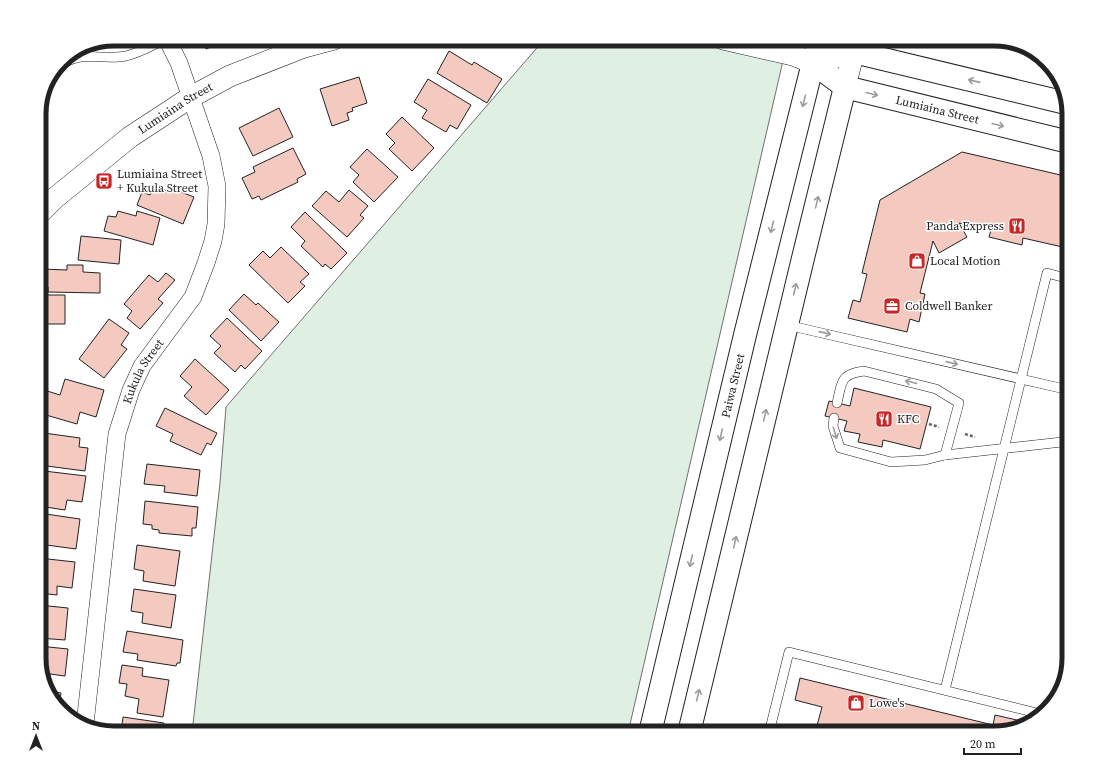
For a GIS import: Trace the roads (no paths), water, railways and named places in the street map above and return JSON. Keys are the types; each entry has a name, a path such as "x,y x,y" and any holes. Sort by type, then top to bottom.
{"main road":[{"path":"813,63 856,46 1061,102"},
{"name":"Lumiaina Street","path":"813,63 845,87 1062,140"},
{"name":"Paiwa Street","path":"652,726 747,327 813,63"},
{"path":"691,726 845,87"}],"street":[{"name":"Kukula Street","path":"85,720 117,434 131,390 142,366 193,297 214,241 217,206 215,174 211,156 179,63 170,46"},
{"name":"Lumiaina Street","path":"46,207 130,137 191,97 230,76 308,46"},
{"name":"Lumiaina Street","path":"754,46 794,55 813,63"},
{"name":"Paiwa Street","path":"813,63 817,46"},
{"path":"845,87 856,46"}],"lane":[{"path":"80,55 124,56 138,53 152,46"},
{"path":"945,690 1047,273 1062,277"},
{"path":"787,325 1062,388"},
{"path":"837,403 842,381 852,372 864,371 936,389 959,403 945,455"},
{"path":"834,418 833,426 840,448 891,462 925,460 945,455 1062,442"},
{"path":"771,726 789,652 1035,712"}],"place":[{"name":"Lumiaina Street + Kukula Street","path":"104,181"},
{"name":"Panda Express","path":"1017,226"},
{"name":"Local Motion","path":"917,261"},
{"name":"Coldwell Banker","path":"892,306"},
{"name":"KFC","path":"884,419"},
{"name":"Lowe's","path":"856,703"}]}
